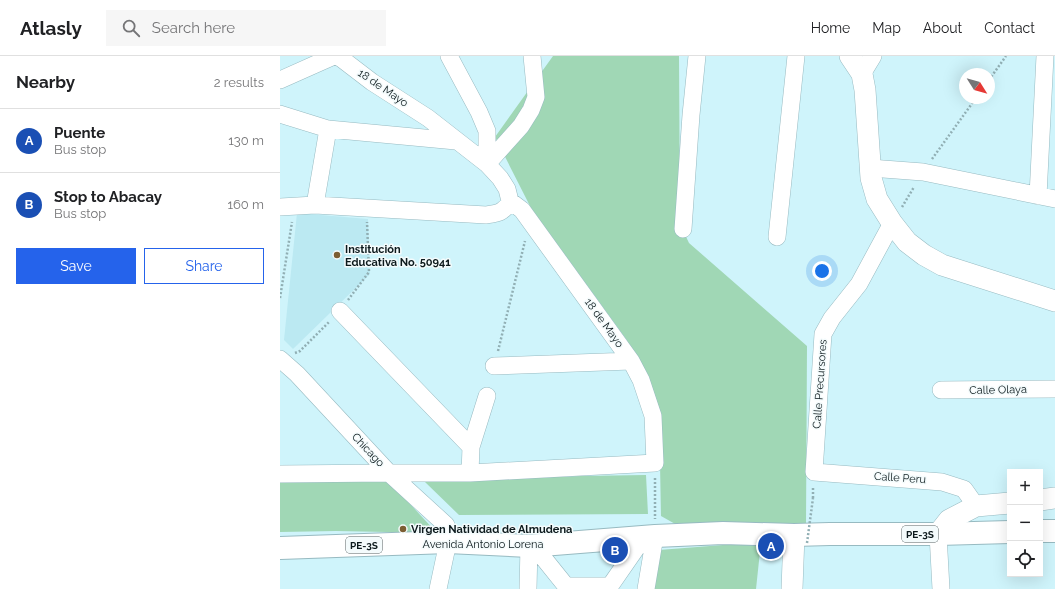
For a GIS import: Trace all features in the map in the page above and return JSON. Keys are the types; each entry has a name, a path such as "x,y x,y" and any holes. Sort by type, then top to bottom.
{"highway":[{"path":"1043,531 1055,531"},
{"name":"PE-3S","path":"938,534 1007,532"},
{"name":"Avenida Antonio Lorena","path":"280,548 448,542 531,546 650,536 723,533 800,539 830,534 938,534"}],"main road":[{"path":"850,56 862,74 865,90 871,178 878,199 892,223 907,242 924,255 942,265 1055,301"},
{"path":"1043,500 1055,498"},
{"path":"938,534 949,520 976,506 1007,503"},
{"path":"792,589 800,539"}],"street":[{"path":"280,80 335,56"},
{"name":"18 de Mayo","path":"335,56 342,59 372,82 428,118 487,164 500,178 507,189 510,201 522,210 631,361 641,380 653,416 655,463"},
{"path":"449,56 479,112 487,131 487,164"},
{"path":"487,164 521,126 531,110 536,97 532,56"},
{"path":"683,229 691,114 697,56"},
{"path":"777,237 796,56"},
{"path":"862,74 872,56"},
{"path":"1038,196 1046,56"},
{"path":"280,114 328,129 456,141"},
{"path":"315,205 328,129"},
{"path":"870,168 923,172 1055,199"},
{"path":"288,206 315,205 486,215 503,210 510,203 510,201"},
{"name":"Calle Precursores","path":"814,472 823,334 832,318 859,284 892,223"},
{"path":"340,311 471,447"},
{"name":"Chicago","path":"280,359 288,374 446,525 449,534 448,542"},
{"path":"494,366 631,361"},
{"name":"Calle Olaya","path":"941,390 1055,389"},
{"path":"470,473 471,447 487,396"},
{"path":"280,474 389,472 470,473 655,463"},
{"name":"Calle Peru","path":"814,472 942,482 964,489 976,506"},
{"path":"938,534 940,589"},
{"path":"531,546 566,586 610,586 650,536"},
{"path":"646,589 650,536"},
{"path":"438,589 448,542"},
{"path":"528,589 531,546"}],"path":[{"path":"995,72 1006,56"},
{"path":"280,298 288,206"},
{"path":"367,208 369,272"},
{"path":"494,366 530,221"},
{"path":"650,536 655,463"},
{"path":"800,539 812,498"}],"shaded area":[{"path":"297,213 368,219 370,274 293,349 284,340"}],"green space":[{"path":"553,56 679,56 680,224 689,243 807,346 806,524 677,525 661,516 659,410 643,366 626,339 531,208 495,137"},
{"path":"646,475 648,514 459,515 425,482 581,476"},
{"path":"384,476 437,533 336,531 280,532 280,480"},
{"path":"761,542 756,589 653,589 659,550"}],"place":[{"name":"Institución Educativa No. 50941","path":"337,255"},
{"name":"Virgen Natividad de Almudena","path":"403,529"},
{"name":"Puente","path":"771,546"},
{"name":"Stop to Abacay","path":"615,550"}]}
